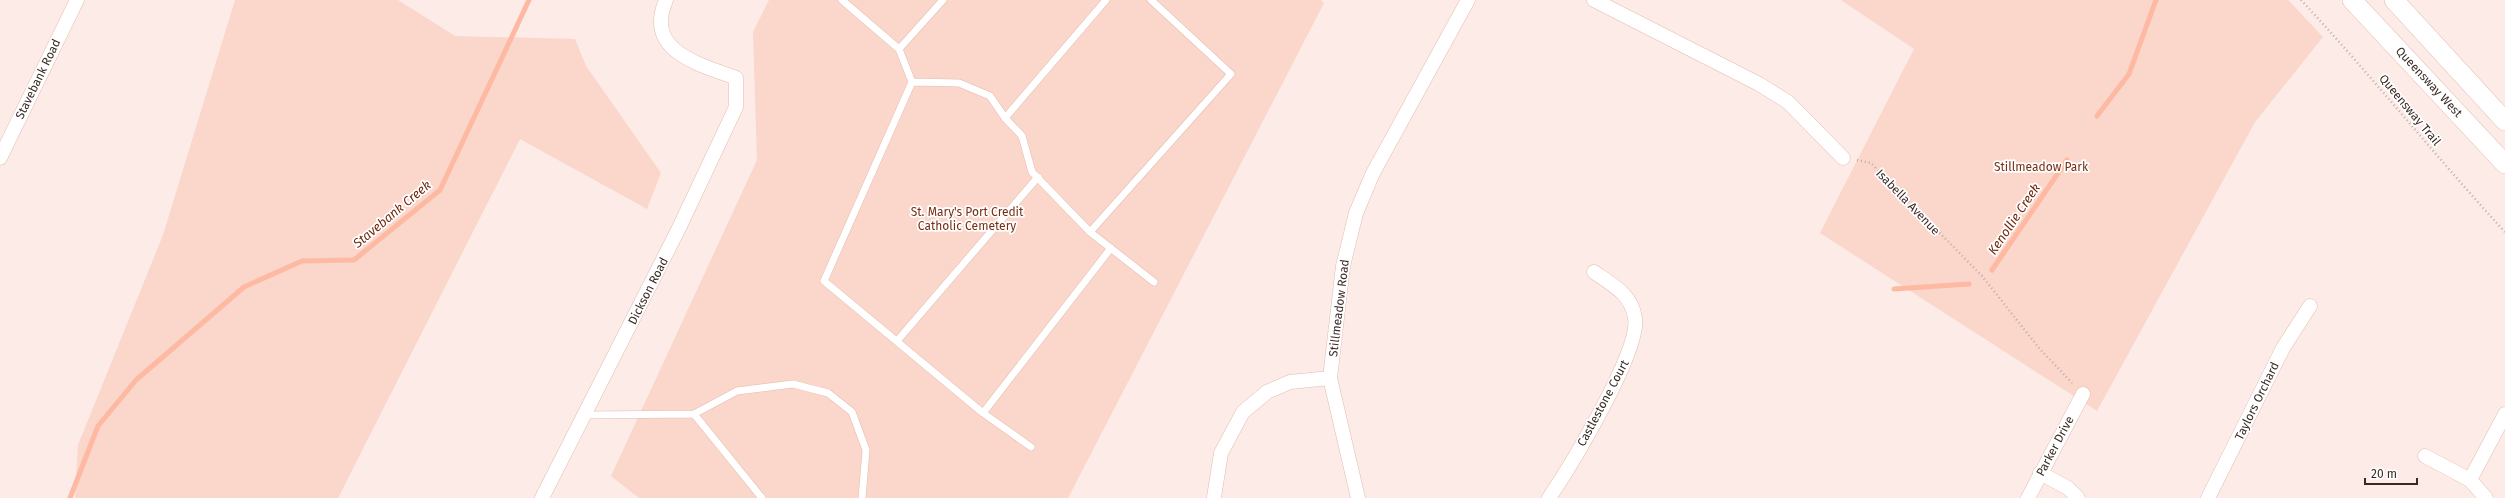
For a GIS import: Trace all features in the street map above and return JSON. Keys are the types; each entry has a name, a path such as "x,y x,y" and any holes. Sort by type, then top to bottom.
{"main road":[{"name":"Queensway West","path":"2352,0 2505,164"},
{"path":"2394,0 2505,121"}],"street":[{"name":"Stavebank Road","path":"0,158 77,0"},
{"name":"Dickson Road","path":"542,498 586,415 679,228 736,107 736,78 678,54 666,41 662,29 661,10 666,0"},
{"name":"Stillmeadow Road","path":"1358,498 1330,378 1339,290 1356,213 1373,173 1468,0"},
{"path":"1594,0 1760,84 1788,102 1843,158"},
{"name":"Castlestone Court","path":"1549,498 1581,446 1626,361 1636,331 1635,318 1626,295 1594,272"},
{"name":"Taylors Orchard","path":"2208,498 2283,348 2310,306"},
{"path":"1214,497 1221,453 1243,412 1267,392 1290,382 1330,378"},
{"name":"Parker Drive","path":"2028,498 2083,394"},
{"path":"2470,480 2505,414"},
{"path":"2425,456 2470,480 2486,498"},
{"path":"2040,473 2068,488 2078,498"}],"lane":[{"path":"842,0 899,48 912,82 824,281 983,413 1031,447"},
{"path":"899,48 943,0"},
{"path":"1005,118 1106,0"},
{"path":"1090,232 1231,74 1151,0"},
{"path":"912,82 959,83 990,96 1005,118 1022,136 1032,172 1038,176 1090,232 1154,282"},
{"path":"897,341 1038,176"},
{"path":"983,413 1111,248"},
{"path":"586,415 694,414 737,392 793,384 828,393 852,412 866,450 862,498"},
{"path":"694,414 762,498"}],"path":[{"name":"Queensway Trail","path":"2301,0 2352,55 2456,179 2505,232"},
{"name":"Isabella Avenue","path":"1843,158 1871,163 1982,276 2039,348 2083,394"}],"green space":[{"path":"235,0 398,0 455,36 575,39 586,66 661,173 647,209 520,139 338,498 75,498 78,445 163,235"},
{"name":"St. Mary's Port Credit Catholic Cemetery","path":"769,0 1321,0 1324,3 1068,498 639,498 611,476 757,160 753,32"},
{"name":"Stillmeadow Park","path":"1841,0 2288,0 2323,37 2255,122 2097,411 1820,233 1914,49"}],"waterway":[{"name":"Stavebank Creek","path":"70,498 98,426 136,380 244,287 302,261 354,260 440,190 529,0"},
{"name":"Kenollie Creek","path":"2097,116 2129,74 2156,0"},
{"name":"Kenollie Creek","path":"1992,270 2067,160"},
{"name":"Kenollie Creek","path":"1894,289 1969,284"}]}
